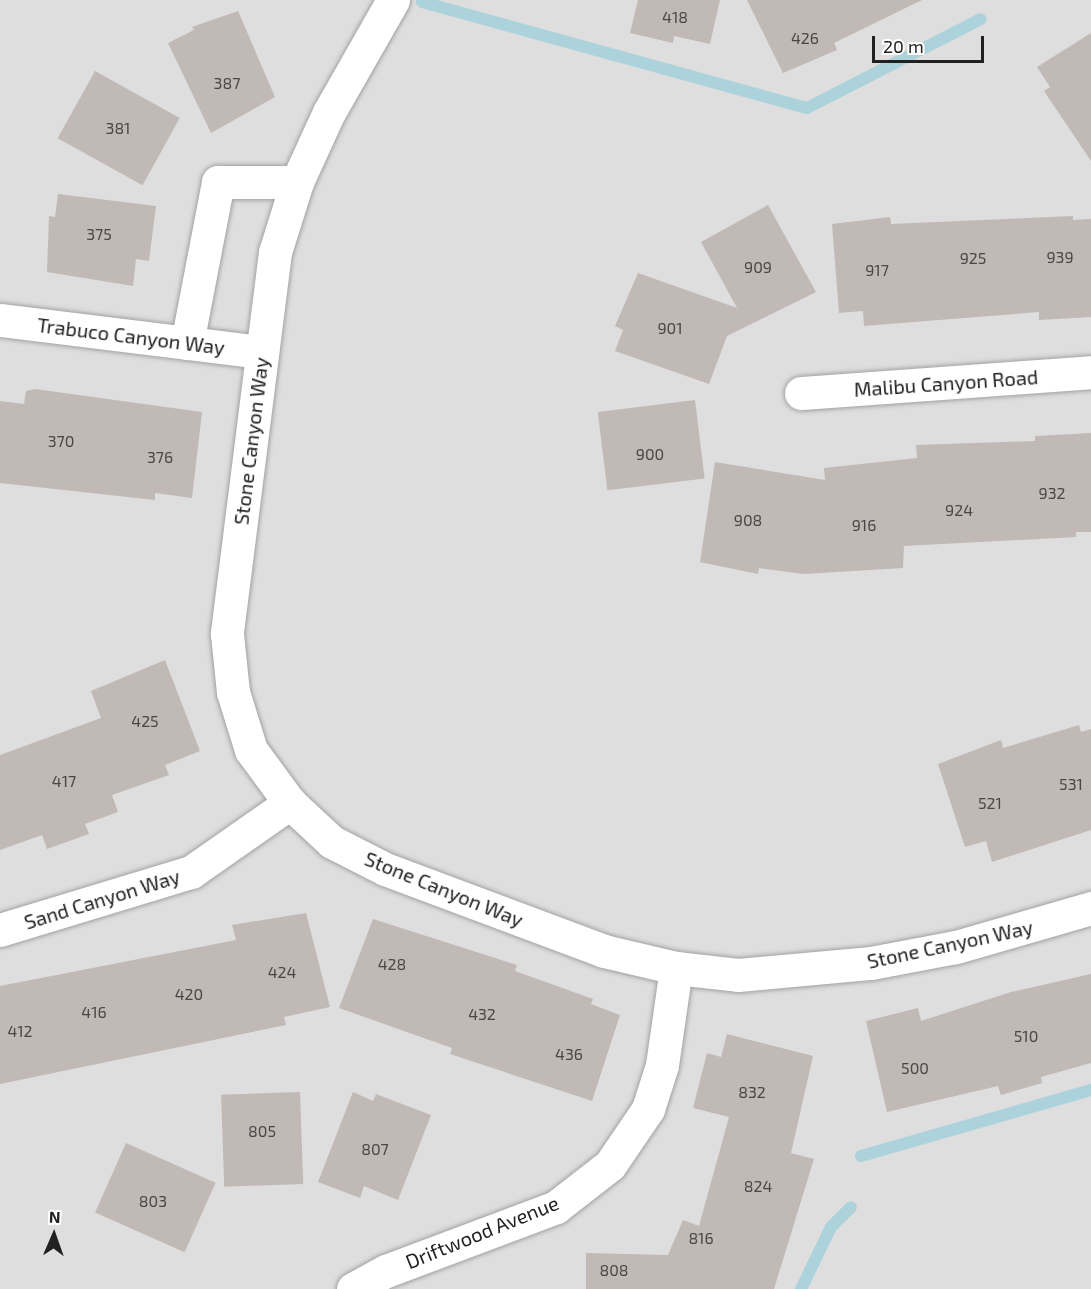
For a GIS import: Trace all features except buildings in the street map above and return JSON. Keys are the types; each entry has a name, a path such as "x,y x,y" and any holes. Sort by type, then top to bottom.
{"street":[{"name":"Stone Canyon Way","path":"393,0 329,112 297,182 275,252 262,352 227,634 233,692 251,750 290,802 332,842 385,869 604,951 676,968 738,975 871,963 956,947 1091,908"},
{"path":"187,343 218,182 297,182"},
{"name":"Trabuco Canyon Way","path":"0,320 262,352"},
{"name":"Malibu Canyon Road","path":"801,393 1091,372"},
{"name":"Sand Canyon Way","path":"0,930 191,872 290,802"},
{"name":"Driftwood Avenue","path":"353,1289 386,1271 556,1207 610,1165 648,1109 662,1065 676,968"}],"shaded area":[{"path":"0,0 1091,0 1091,1289 0,1289"}],"waterway":[{"path":"422,2 807,108 981,19"},
{"path":"861,1156 1091,1090"},
{"path":"801,1289 831,1227 851,1207"}]}
